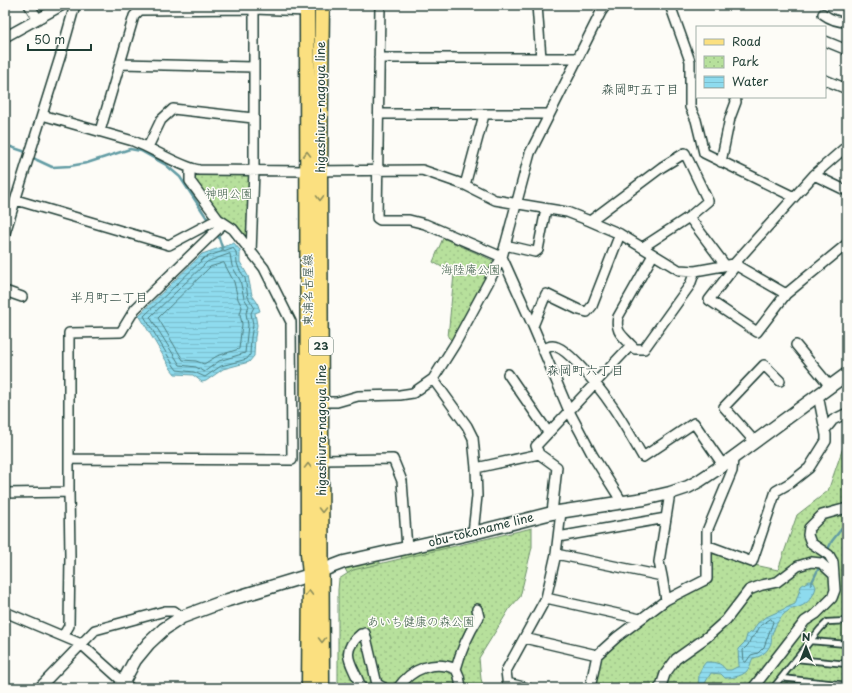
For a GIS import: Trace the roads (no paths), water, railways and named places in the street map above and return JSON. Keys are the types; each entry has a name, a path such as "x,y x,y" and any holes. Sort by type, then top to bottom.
{"main road":[{"name":"higashiura-nagoya line","path":"308,688 322,460 322,402 314,171 322,5"},
{"name":"東浦名古屋線","path":"307,8 314,171 308,553 316,573"},
{"name":"obu-tokoname line","path":"124,686 135,660 149,643 164,629 182,617 228,600 316,573 344,562 557,513 670,494 699,482 847,374"},
{"name":"higashiura-nagoya line","path":"316,573 322,688"}],"street":[{"path":"30,5 38,19"},
{"path":"5,37 63,5"},
{"path":"5,233 75,5"},
{"path":"380,5 377,218 380,220 409,220 425,224 502,257 569,410 593,456 622,502"},
{"path":"537,5 541,58"},
{"path":"670,5 690,61 694,96 690,107 696,120 704,153 794,196"},
{"path":"322,402 337,402 358,396 400,396 413,394 433,379 455,344 502,257 530,153 578,58 601,7"},
{"path":"100,131 134,16 140,10 164,8 307,8"},
{"path":"251,253 254,170 254,9"},
{"path":"823,14 829,19 847,22"},
{"path":"826,41 847,50"},
{"path":"379,58 578,58"},
{"path":"121,64 254,67"},
{"path":"826,80 847,88"},
{"path":"721,162 730,118 736,102 735,98"},
{"path":"148,146 161,120 173,109 254,118"},
{"path":"379,114 549,114"},
{"path":"42,115 148,146 190,168 210,171 422,170 464,185 494,200 567,212 620,234 679,270 695,271 731,264"},
{"path":"464,185 484,115"},
{"path":"847,146 814,175 731,264 709,300 757,332 786,294 847,244"},
{"path":"590,221 662,167 685,153 708,201 689,217 643,247"},
{"path":"69,459 292,460 292,322 264,268 233,229 221,221 190,181 190,168"},
{"path":"814,175 847,191"},
{"path":"16,200 169,245 221,221"},
{"path":"505,245 535,252 538,250 546,209"},
{"path":"689,217 731,264 786,294"},
{"path":"62,636 69,626 69,333 121,332 135,309 221,221"},
{"path":"533,326 546,294 579,310 588,312 592,306 620,234"},
{"path":"653,255 618,317 616,324 618,331 635,349 644,349 690,285 695,271"},
{"path":"5,291 22,297"},
{"path":"528,688 507,686 506,671 546,598 556,554 558,537 557,467 539,454 536,446 631,345"},
{"path":"796,345 830,386"},
{"path":"542,350 551,346 557,347 571,357 596,382 620,416 643,457 694,423 728,461 732,471 707,531 707,579 666,600 640,619 597,655 590,688"},
{"path":"754,442 724,407 764,365 780,381"},
{"path":"508,374 548,432"},
{"path":"433,379 467,426 473,438 477,496 472,533"},
{"path":"706,545 752,562 776,491 790,483 809,468 826,441 818,396"},
{"path":"825,430 833,420 847,413"},
{"path":"476,468 539,454"},
{"path":"322,460 393,459 402,482 407,548"},
{"path":"5,493 69,492"},
{"path":"666,600 659,562 670,494"},
{"path":"753,688 805,621 816,614 832,598 835,590 833,562 825,552 811,543 808,535 809,528 822,515 847,508"},
{"path":"558,537 666,518"},
{"path":"556,554 662,576"},
{"path":"659,688 662,686 665,674 676,659 707,637 726,620 749,590 762,585 777,582 798,566 811,562 821,563 834,575"},
{"path":"546,598 640,619"},
{"path":"456,670 460,654 470,630 479,617 477,609"},
{"path":"39,688 95,630 165,611 174,611 182,617"},
{"path":"5,612 81,644 124,686"},
{"path":"361,688 350,664 349,648 352,641 363,633 377,684 384,688"},
{"path":"524,638 597,655"},
{"path":"398,688 412,674 424,667 447,666 456,670 459,676 461,688"}],"lane":[{"path":"773,688 827,622 847,621"},
{"path":"810,641 847,644"},
{"path":"796,660 847,664"},
{"path":"781,678 839,686 847,685"}],"water":[{"path":"234,243 240,250 240,262 248,276 252,295 257,302 260,311 255,313 257,325 254,356 249,362 223,369 206,381 202,382 193,375 175,374 139,315 202,254"},
{"path":"808,581 815,584 816,587 814,594 808,602 798,608 790,609 778,621 773,631 771,643 768,649 762,655 753,658 745,673 735,677 725,678 721,674 711,673 702,688 696,688 699,686 700,670 706,662 722,665 726,670 731,670 739,666 738,649 745,642 747,635 753,631 757,624 764,618 795,604 801,586"}],"waterway":[{"path":"5,145 23,151 52,167 87,163 130,149 141,151 166,165 180,177 218,235 223,250"},
{"path":"811,584 832,541 847,522"}],"district":[{"name":"森岡町五丁目","path":"640,89"},
{"name":"半月町二丁目","path":"109,297"},
{"name":"森岡町六丁目","path":"585,370"}],"park label":[{"name":"神明公園","path":"229,194"},
{"name":"海陸庵公園","path":"471,270"},
{"name":"あいち健康の森公園","path":"421,622"}]}
